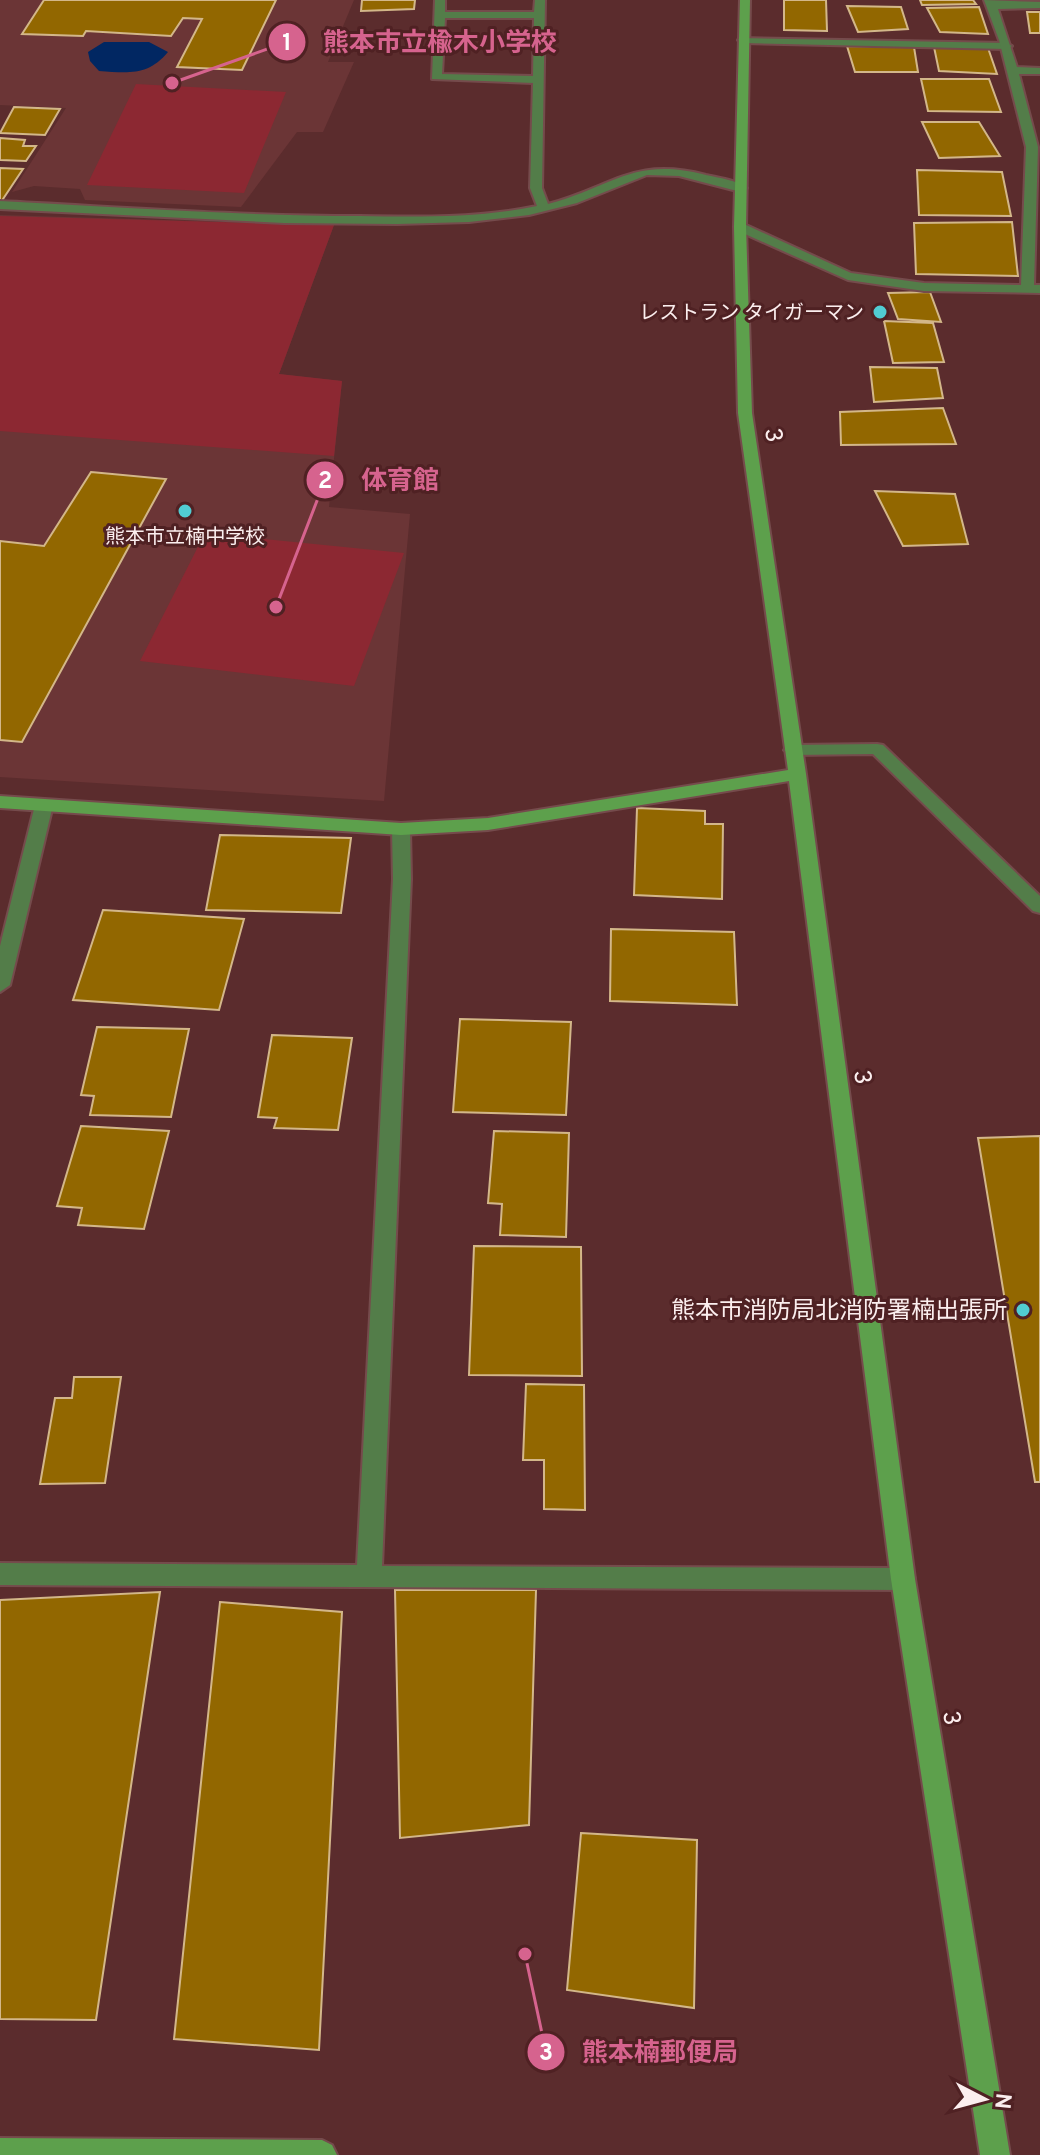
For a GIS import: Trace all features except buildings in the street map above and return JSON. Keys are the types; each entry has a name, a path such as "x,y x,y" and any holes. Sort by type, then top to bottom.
{"street":[{"path":"440,0 436,77 539,80"},
{"path":"540,0 536,188 544,208"},
{"name":"3","path":"745,0 740,227 745,413 797,774 903,1579 995,2155"},
{"path":"740,227 848,276 924,287 1034,289 1032,147 1006,46 991,3 1040,5"},
{"path":"440,15 540,15"},
{"path":"744,40 1006,46"},
{"path":"1012,70 1040,71"},
{"path":"0,205 401,220 501,215 544,208 572,201 632,174 657,171 684,174 741,188"},
{"path":"793,750 877,749 1040,907"},
{"path":"0,802 401,829 488,824 797,774"},
{"path":"0,985 44,805"},
{"path":"369,1576 401,895 401,829"},
{"path":"0,1574 903,1579"},
{"path":"0,2153 322,2155"}],"shaded area":[{"path":"0,0 354,0 328,62 354,62 323,132 297,132 241,207 85,200 80,189 34,186 12,192 66,108 0,105"},
{"path":"136,84 286,92 244,193 87,185"},
{"name":"熊本市立楠中学校","path":"0,215 334,225 279,374 342,381 329,507 410,514 384,801 0,777"},
{"path":"0,216 334,225 279,374 342,381 334,456 0,431"},
{"path":"205,533 404,553 354,686 140,661"}],"water":[{"path":"104,42 149,42 168,52 145,69 99,71 90,61 88,52"}],"place":[{"name":"熊本市立楡木小学校","path":"172,83"},
{"name":"レストラン タイガーマン","path":"880,312"},
{"name":"熊本市立楠中学校","path":"185,511"},
{"name":"体育館","path":"276,607"},
{"name":"熊本市消防局北消防署楠出張所","path":"1023,1310"},
{"name":"熊本楠郵便局","path":"525,1954"}]}
